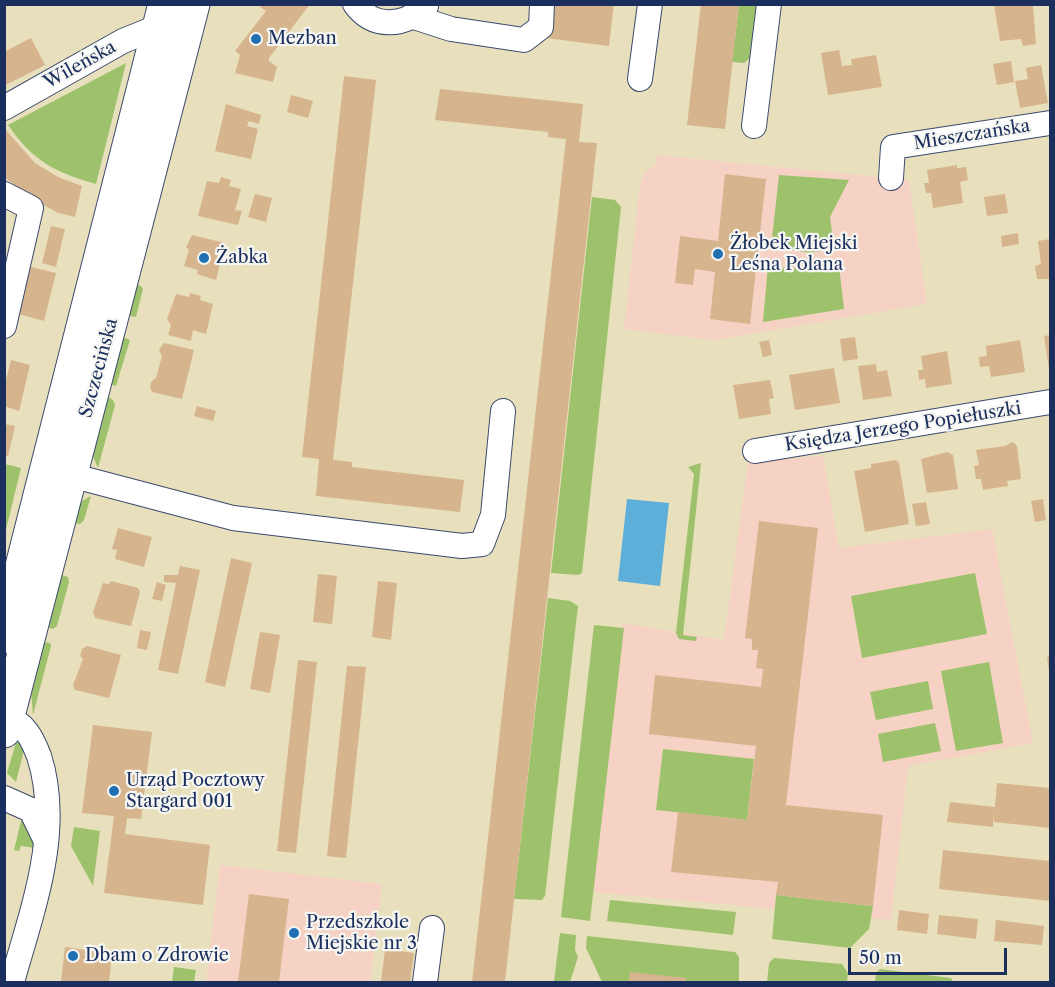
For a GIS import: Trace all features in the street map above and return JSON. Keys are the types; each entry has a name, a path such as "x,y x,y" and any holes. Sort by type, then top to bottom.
{"main road":[{"name":"Szczecińska","path":"6,721 59,472 182,11"},
{"name":"Szczecińska","path":"4,637 59,472"}],"street":[{"path":"355,4 363,15 386,24 421,11 452,28 524,40 541,27 542,4"},
{"path":"640,79 650,4"},
{"path":"754,126 769,4"},
{"name":"Wileńska","path":"4,108 123,41 182,11"},
{"name":"Mieszczańska","path":"891,178 893,147 1050,123"},
{"path":"4,194 31,208 4,326"},
{"name":"Księdza Jerzego Popiełuszki","path":"755,451 1050,402"},
{"path":"59,472 233,518 462,546 482,544 493,515 503,411"},
{"path":"6,721 20,722 34,743 42,766 48,805 42,871 12,982"},
{"path":"4,798 31,810 46,844"},
{"path":"425,982 432,928"}],"shaded area":[{"path":"657,155 909,180 927,304 714,340 624,329 640,185 645,172 655,165"},
{"path":"823,456 839,548 992,529 1033,743 908,766 891,920 592,892 622,623 724,640 748,461"},
{"name":"Przedszkole Miejskie nr 3","path":"220,865 382,884 370,982 206,982"}],"green space":[{"path":"739,5 756,5 750,58 744,63 732,62"},
{"path":"126,63 96,184 68,175 46,164 26,148 8,125"},
{"path":"779,175 849,180 830,217 834,248 811,253 771,247"},
{"path":"592,197 615,200 621,207 582,573 578,575 551,573"},
{"path":"768,266 823,271 839,266 844,309 763,322"},
{"path":"135,285 140,285 143,289 136,317 125,315"},
{"path":"120,336 130,340 116,386 107,383"},
{"path":"106,395 113,400 115,405 98,468 91,452"},
{"path":"701,463 683,635 697,637 696,641 679,639 676,633 694,474 688,467"},
{"path":"4,464 21,468 5,534"},
{"path":"91,496 84,520 80,524 74,523 75,505"},
{"path":"975,573 987,634 862,658 851,596"},
{"path":"61,575 68,577 69,582 57,626 53,629 44,626"},
{"path":"548,598 570,601 578,606 545,896 542,900 514,899"},
{"path":"594,625 624,628 590,921 561,917"},
{"path":"43,642 50,643 51,646 33,715 30,680"},
{"path":"989,662 1003,743 956,751 941,671"},
{"path":"928,681 933,709 876,720 870,692"},
{"path":"935,723 941,751 883,762 878,734"},
{"path":"16,742 25,746 16,782 7,773"},
{"path":"663,749 754,759 747,820 656,810"},
{"path":"23,813 32,820 35,848 21,846 19,851 14,850"},
{"path":"74,827 100,831 93,886 71,846"},
{"path":"776,895 873,906 869,929 850,948 772,939"},
{"path":"610,900 736,912 733,935 607,921"},
{"path":"560,933 576,935 575,950 578,957 570,982 554,982"},
{"path":"587,936 735,952 739,957 739,982 686,982 686,979 630,973 629,982 602,982 586,948"},
{"path":"774,958 842,964 848,973 847,982 767,982 769,963"},
{"path":"174,967 196,970 194,982 172,982"},
{"path":"880,969 951,978 953,982 875,982 876,973"}],"water":[{"path":"627,499 669,503 660,586 618,581"}],"building":[{"path":"262,4 310,4 269,58 269,61 277,67 273,82 235,73 240,55 235,51 266,11 260,7"},
{"path":"550,4 614,4 609,46 546,38"},
{"path":"701,4 739,4 725,129 687,125"},
{"path":"994,5 1033,5 1036,44 1023,46 1021,39 1000,41"},
{"path":"31,38 45,65 4,86 4,52"},
{"path":"839,50 842,66 852,65 851,59 876,55 882,87 828,95 821,53"},
{"path":"1011,61 1014,82 997,85 993,64"},
{"path":"1041,65 1048,103 1020,108 1015,81 1028,79 1026,68"},
{"path":"344,76 376,80 333,460 352,462 352,467 464,480 460,512 316,496 319,459 302,457"},
{"path":"440,89 583,104 579,142 597,143 505,982 472,982 566,139 548,137 548,132 435,120"},
{"path":"291,95 313,101 308,118 287,112"},
{"path":"226,104 261,115 259,124 249,121 247,126 258,129 251,159 215,151"},
{"path":"4,128 35,163 58,177 82,186 75,217 58,213 33,199 4,177"},
{"path":"957,165 957,168 966,167 968,180 960,182 963,203 933,208 931,193 926,193 924,183 929,183 927,170"},
{"name":"Żłobek Miejski Leśna Polana","path":"725,174 766,179 750,324 710,319 715,272 695,269 693,285 675,283 680,236 718,241"},
{"path":"221,177 231,180 229,186 241,189 235,210 242,211 238,225 198,216 207,181 219,183"},
{"path":"255,194 272,198 266,222 248,217"},
{"path":"1005,194 1008,213 987,216 984,197"},
{"path":"51,226 65,229 56,267 42,263"},
{"path":"1018,233 1019,244 1002,247 1001,236"},
{"name":"Żabka","path":"192,235 225,243 216,280 197,274 198,270 184,266 189,250 186,247"},
{"path":"1050,239 1050,279 1037,279 1035,266 1041,264 1038,241"},
{"path":"27,266 56,273 44,321 15,313"},
{"path":"190,293 201,296 200,300 213,304 206,334 193,330 191,341 168,335 171,325 167,319 176,294 189,297"},
{"path":"1050,335 1050,369 1049,369 1044,336"},
{"path":"855,337 858,359 843,361 840,339"},
{"path":"769,340 772,355 763,357 759,342"},
{"path":"1020,340 1025,372 991,377 989,366 980,367 979,357 987,356 986,346"},
{"path":"164,343 194,350 182,399 152,392 150,387 151,382 156,378 162,356 159,350"},
{"path":"947,351 952,384 926,388 925,379 919,380 918,370 923,370 921,356"},
{"path":"11,360 30,365 19,411 4,406 4,388"},
{"path":"876,364 877,372 887,370 892,396 863,400 858,366"},
{"path":"834,368 840,403 795,410 789,375"},
{"path":"770,380 774,398 769,399 771,414 739,419 733,385"},
{"path":"197,406 216,411 213,421 194,416"},
{"path":"4,424 15,426 8,456 4,455"},
{"path":"1013,442 1017,446 1021,479 1007,481 1008,486 983,490 981,479 976,479 974,466 979,465 976,450 1005,446"},
{"path":"947,452 953,455 958,489 927,493 921,459"},
{"path":"896,460 899,463 909,524 865,532 854,471 871,468 871,464"},
{"path":"1043,499 1046,520 1035,522 1031,501"},
{"path":"926,502 930,524 916,526 912,504"},
{"path":"759,521 818,528 786,805 883,815 873,906 776,895 778,882 671,872 678,812 747,820 756,746 649,734 655,675 761,687 763,669 756,668 758,650 752,650 752,639 745,638"},
{"path":"118,528 152,537 144,567 115,559 117,550 112,549"},
{"path":"231,558 252,563 225,687 205,682"},
{"path":"180,566 200,570 178,674 158,670 176,583 164,582 164,575 178,575"},
{"path":"318,574 337,576 332,624 313,622"},
{"path":"111,581 138,588 140,592 131,626 95,618 93,612 103,583 109,584"},
{"path":"378,581 397,583 391,640 372,637"},
{"path":"157,582 166,585 162,601 152,599"},
{"path":"140,630 151,632 147,650 137,648"},
{"path":"260,632 280,635 270,693 250,689"},
{"path":"87,646 121,655 109,698 75,690 73,685 83,659 80,656 82,649"},
{"path":"1050,656 1050,672 1049,672 1047,657"},
{"path":"298,660 317,662 296,853 277,851"},
{"path":"347,666 366,667 346,858 327,856"},
{"path":"93,725 152,732 141,819 127,818 125,834 210,845 203,905 104,893 114,816 82,813"},
{"path":"997,783 1050,788 1050,828 994,822 994,810 993,827 947,822 950,802 995,807"},
{"path":"943,850 1050,861 1050,901 939,889"},
{"path":"249,894 289,899 279,982 238,982"},
{"path":"899,910 929,914 927,934 897,930"},
{"path":"939,915 978,919 976,939 937,934"},
{"path":"996,920 1044,926 1042,945 994,941"},
{"path":"65,947 112,954 109,982 61,982"},
{"path":"385,949 414,953 410,982 381,982"},
{"path":"630,972 686,978 686,982 629,982"}],"place":[{"name":"Mezban","path":"256,39"},
{"name":"Żłobek Miejski Leśna Polana","path":"718,254"},
{"name":"Żabka","path":"204,258"},
{"name":"Urząd Pocztowy Stargard 001","path":"114,791"},
{"name":"Przedszkole Miejskie nr 3","path":"294,933"},
{"name":"Dbam o Zdrowie","path":"73,956"}]}
